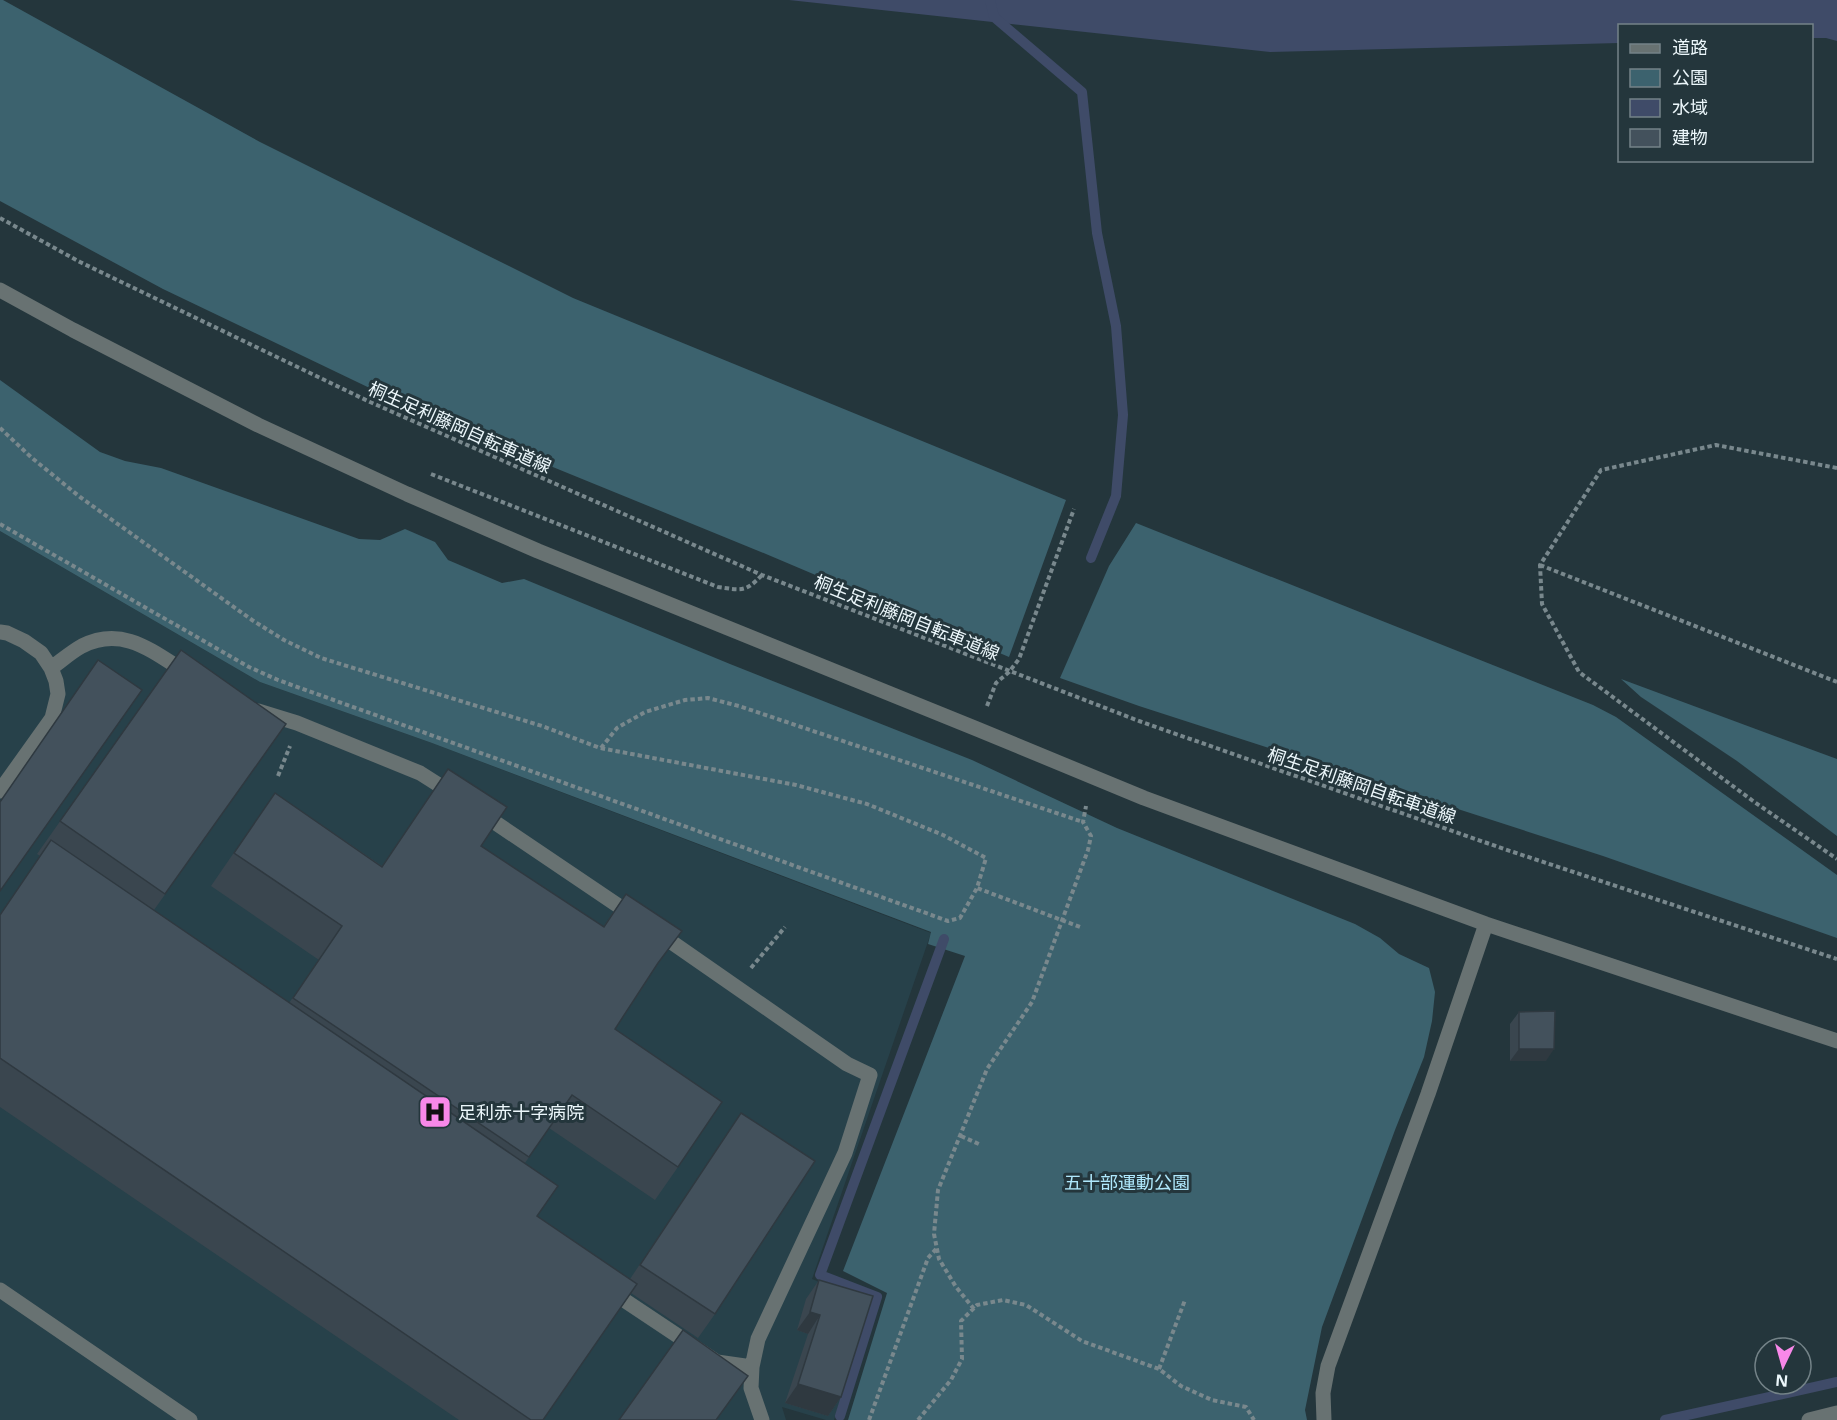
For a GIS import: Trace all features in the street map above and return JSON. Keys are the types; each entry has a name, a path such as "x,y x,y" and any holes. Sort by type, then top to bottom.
{"street":[{"path":"0,290 258,425 538,551 1144,798 1486,924 1837,1041"},
{"path":"0,632 24,641 41,653 51,668 58,694 52,718 0,791"},
{"path":"51,668 80,647 99,639 119,638 141,644 201,681"},
{"path":"242,706 297,723 420,773 738,987 847,1064 870,1075 845,1153 758,1339 752,1367 751,1388 762,1420"},
{"path":"1324,1420 1323,1393 1328,1366 1428,1094 1486,924"},
{"path":"594,1280 717,1362 752,1367"},
{"path":"0,1290 190,1420"},
{"path":"1809,1420 1837,1413"}],"path":[{"name":"桐生足利藤岡自転車道線","path":"0,218 80,262 370,402 762,575 1139,722 1504,849 1837,959"},
{"path":"0,428 32,458 80,496 252,620 284,640 321,658 542,726 600,748 796,785 867,804 943,835 987,858 977,888 960,918 948,921 278,680 249,667 0,524"},
{"path":"1837,468 1716,445 1601,470 1540,566 1542,604 1579,672 1753,801 1837,859"},
{"path":"420,470 718,587 745,590 762,575"},
{"path":"985,711 996,683 1019,659 1074,509"},
{"path":"1540,566 1837,682"},
{"path":"600,748 617,729 645,712 685,700 708,698 739,705 1083,822"},
{"path":"278,776 291,742"},
{"path":"974,1309 939,1259 934,1234 938,1190 987,1069 1032,1002 1088,850 1091,836 1083,822 1086,806"},
{"path":"977,888 1080,927"},
{"path":"738,987 768,945 785,927"},
{"path":"961,1136 981,1145"},
{"path":"869,1420 928,1258 937,1248"},
{"path":"918,1420 951,1380 962,1359 961,1321 977,1305 1003,1300 1026,1305 1082,1341 1160,1369 1181,1386 1212,1400 1246,1407 1254,1420"},
{"path":"1160,1369 1185,1300"}],"shaded area":[{"name":"足利赤十字病院","path":"0,531 260,682 432,743 931,933 812,1279 870,1303 834,1420 826,1420 782,1407 786,1420 0,1420"}],"green space":[{"path":"0,0 260,142 573,298 1066,500 1009,657 766,554 428,416 163,289 0,201"},
{"name":"五十部運動公園","path":"0,380 100,452 125,461 161,468 359,539 380,540 405,529 435,542 448,560 502,583 524,579 972,760 1117,828 1355,924 1380,938 1399,954 1429,968 1435,992 1432,1021 1424,1057 1322,1327 1305,1410 1307,1420 848,1420 887,1293 843,1271 965,956 928,944 931,932 432,743 260,682 0,531"},
{"path":"1136,523 1593,705 1616,717 1837,875 1837,938 1603,856 1139,706 1060,678 1109,566"},
{"path":"1621,679 1837,759 1837,836 1737,761 1641,697"}],"water":[{"path":"789,0 1837,0 1837,41 1813,38 1813,24 1618,24 1618,43 1270,52"}],"building":[{"path":"181,650 286,724 165,894 60,821"},
{"path":"98,660 142,690 0,891 0,802"},
{"path":"448,769 507,807 481,846 604,927 626,894 682,931 615,1029 722,1102 678,1167 572,1095 529,1157 293,998 342,926 234,853 275,793 382,867"},
{"path":"51,840 558,1186 537,1216 637,1284 543,1420 531,1420 0,1058 0,915"},
{"path":"1555,1011 1554,1049 1519,1049 1519,1012"},
{"path":"741,1113 815,1161 715,1314 640,1265"},
{"path":"819,1280 873,1296 841,1397 798,1384 820,1315 810,1312"},
{"path":"683,1330 748,1376 716,1420 619,1420"}],"waterway":[{"path":"990,0 994,17 1082,92 1097,233 1116,326 1123,415 1116,496 1091,558"},
{"path":"840,1416 877,1297 820,1275 944,939"},
{"path":"1665,1420 1837,1382"}],"place":[{"name":"足利赤十字病院","path":"435,1112"}]}
